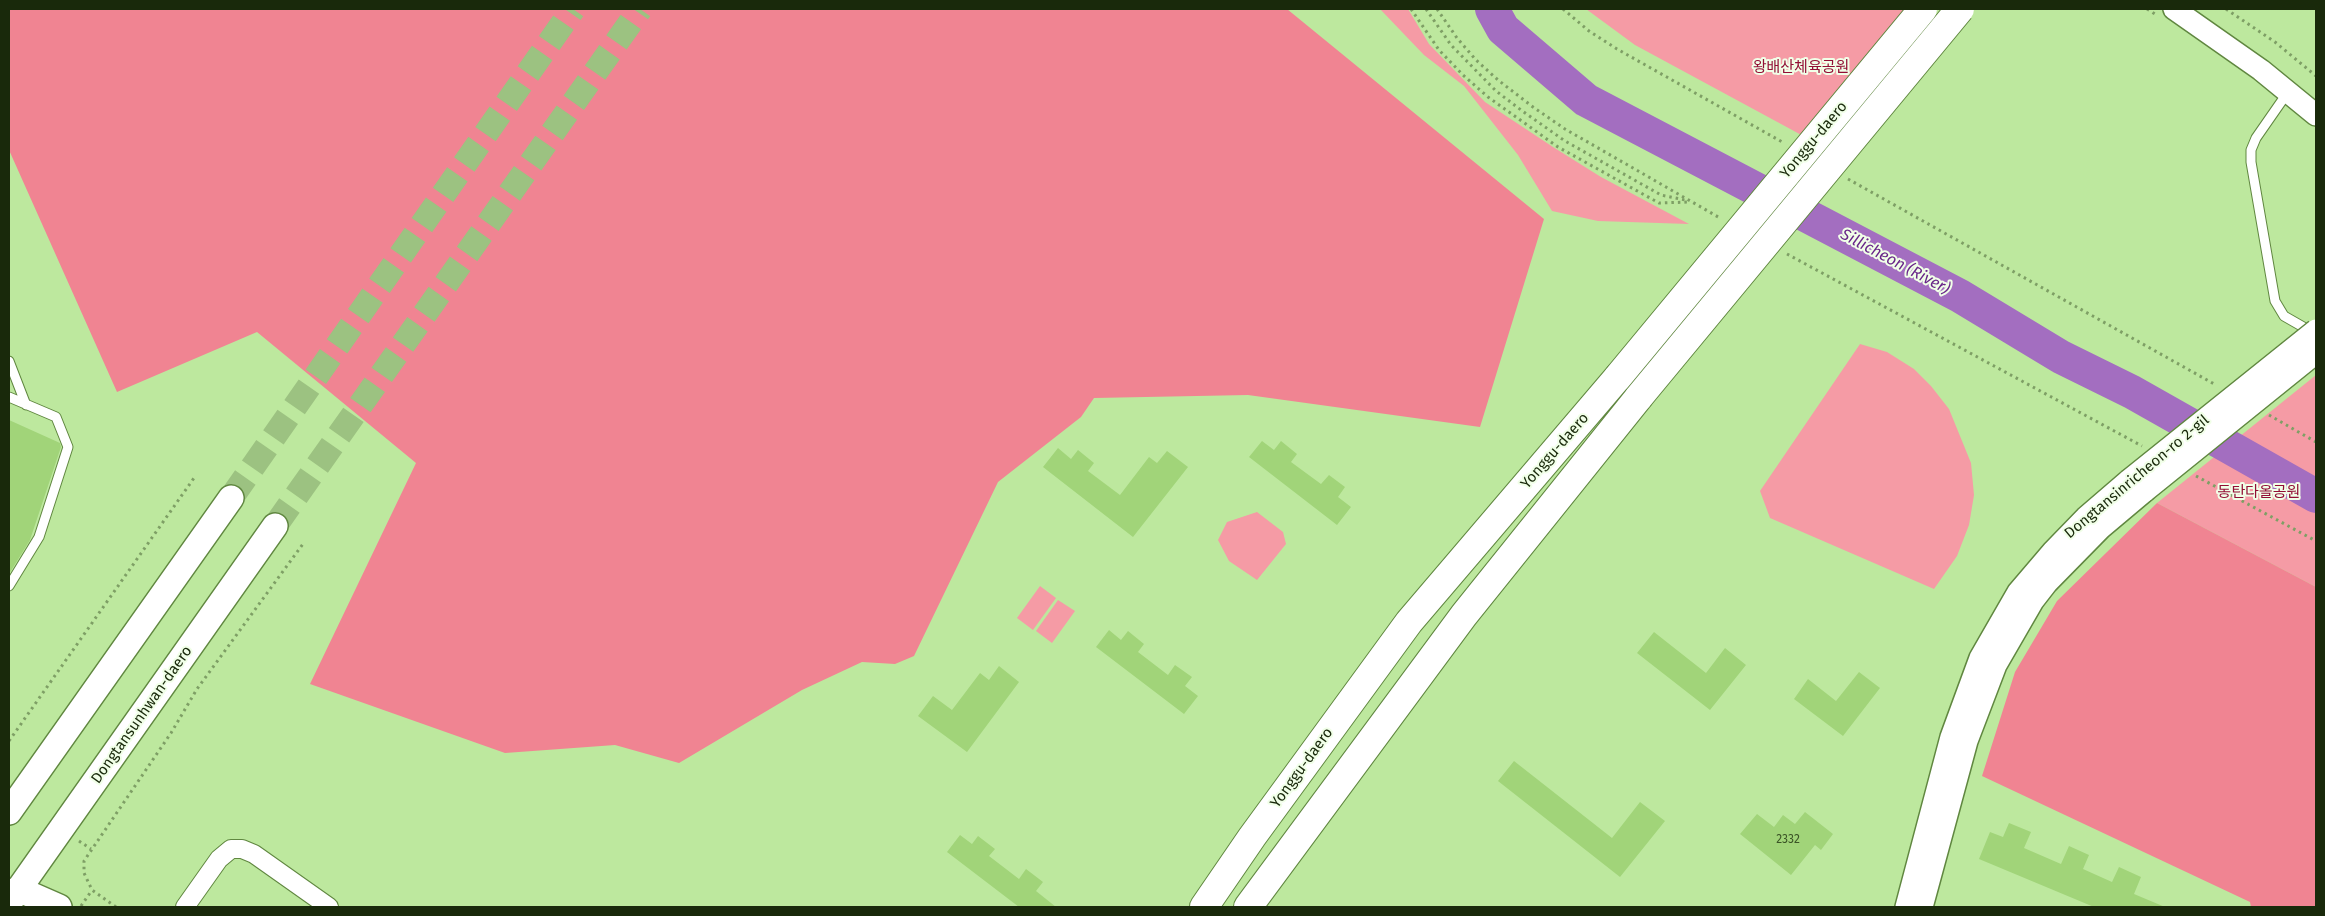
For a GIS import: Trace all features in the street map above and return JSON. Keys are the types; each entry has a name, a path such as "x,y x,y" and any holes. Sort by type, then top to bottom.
{"highway":[{"name":"Yonggu-daero","path":"1204,907 1252,837 1409,622 1618,377 1923,9"},
{"name":"Yonggu-daero","path":"1248,907 1464,615 1639,397 1960,9"}],"main road":[{"path":"9,812 231,498"},
{"name":"Dongtansunhwan-daero","path":"16,895 275,526"},
{"path":"16,895 59,907"}],"street":[{"path":"2174,9 2210,33 2316,115"},
{"path":"2199,9 2268,57 2316,97"},
{"name":"Dongtansinricheon-ro 2-gil","path":"1922,907 1967,741 1996,665 2024,616 2048,583 2101,528 2137,486 2316,330"},
{"name":"Dongtansinricheon-ro 2-gil","path":"1906,907 1951,737 1980,658 2018,592 2052,550 2086,517 2137,486 2316,353"},
{"path":"185,907 219,858 232,849 242,849 254,854 330,907"}],"lane":[{"path":"2288,92 2256,138 2251,150 2251,162 2275,301 2284,316 2316,334"},
{"path":"9,361 26,404"},
{"path":"9,397 56,417 68,447 39,537 9,586"}],"path":[{"path":"1411,9 1439,50 1463,75 1488,97 1558,147 1659,203 1690,202"},
{"path":"1426,9 1451,45 1496,90 1520,110 1565,141 1661,195 1690,202"},
{"path":"1437,9 1457,38 1476,60 1533,107 1565,129 1690,202 1725,220"},
{"path":"1563,9 1589,31 1617,49 1790,146"},
{"path":"2226,9 2275,42 2316,76"},
{"path":"1842,175 2221,388"},
{"path":"1786,253 2142,447"},
{"path":"2264,413 2316,442"},
{"path":"2194,475 2316,541"},
{"path":"9,741 194,478"},
{"path":"116,907 92,890 84,873 84,861 171,733 197,689 303,544"},
{"path":"80,907 92,890"}],"green space":[{"path":"1380,9 1408,9 1429,44 1485,102 1601,177 1689,224 1598,221 1552,211 1518,155 1464,86 1424,55"},
{"name":"왕배산체육공원","path":"1586,9 1921,9 1818,144 1635,45"},
{"path":"1860,344 1887,352 1914,369 1931,386 1949,409 1971,463 1974,495 1969,525 1957,556 1934,589 1770,518 1760,491"},
{"name":"동탄다올공원","path":"2316,375 2316,587 2157,503"},
{"path":"1257,512 1283,532 1286,544 1257,580 1229,561 1218,540 1227,522"},
{"path":"1040,586 1056,598 1033,630 1017,618"},
{"path":"1058,600 1075,611 1052,643 1036,631"}],"shaded area":[{"path":"9,9 1287,9 1544,219 1480,427 1248,395 1094,398 1081,417 998,482 914,656 895,664 862,662 802,690 679,763 615,745 505,753 310,684 416,463 257,332 117,392 9,150"},
{"path":"2157,503 2316,587 2316,907 2251,907 2250,902 1982,776 2015,672 2057,601"}],"building":[{"path":"9,420 60,443 61,447 30,540 9,574"},
{"path":"1262,441 1274,450 1281,441 1297,454 1291,462 1321,484 1329,475 1345,487 1338,497 1351,507 1337,525 1249,457"},
{"path":"1058,448 1071,459 1078,450 1094,463 1088,471 1120,495 1149,457 1157,463 1167,451 1188,467 1133,537 1043,467"},
{"path":"1109,630 1121,640 1128,631 1144,644 1138,652 1168,675 1175,665 1192,677 1185,686 1198,696 1184,714 1096,647"},
{"path":"1654,632 1706,673 1725,648 1746,665 1710,710 1637,653"},
{"path":"999,666 1019,682 967,752 918,716 933,696 952,710 980,673 989,680"},
{"path":"1859,672 1880,688 1843,736 1794,699 1808,679 1836,701"},
{"path":"1514,761 1612,838 1640,802 1665,821 1620,877 1498,781"},
{"path":"1805,812 1833,834 1821,850 1815,845 1791,875 1740,834 1757,814 1774,827 1783,815 1795,824"},
{"path":"2009,823 2031,832 2024,848 2061,864 2069,846 2089,855 2083,869 2112,882 2119,867 2141,877 2134,894 2165,907 2094,907 1979,859 1990,832 2003,837"},
{"path":"960,835 972,844 978,836 995,849 989,856 1019,879 1026,869 1043,882 1036,891 1056,907 1019,907 947,852"}],"waterway":[{"name":"Sillicheon (River)","path":"1492,9 1503,29 1586,100 1960,296 2061,357 2132,392 2316,496"}],"tunnel":[{"path":"231,498 573,9"},
{"path":"275,526 640,9"}]}
